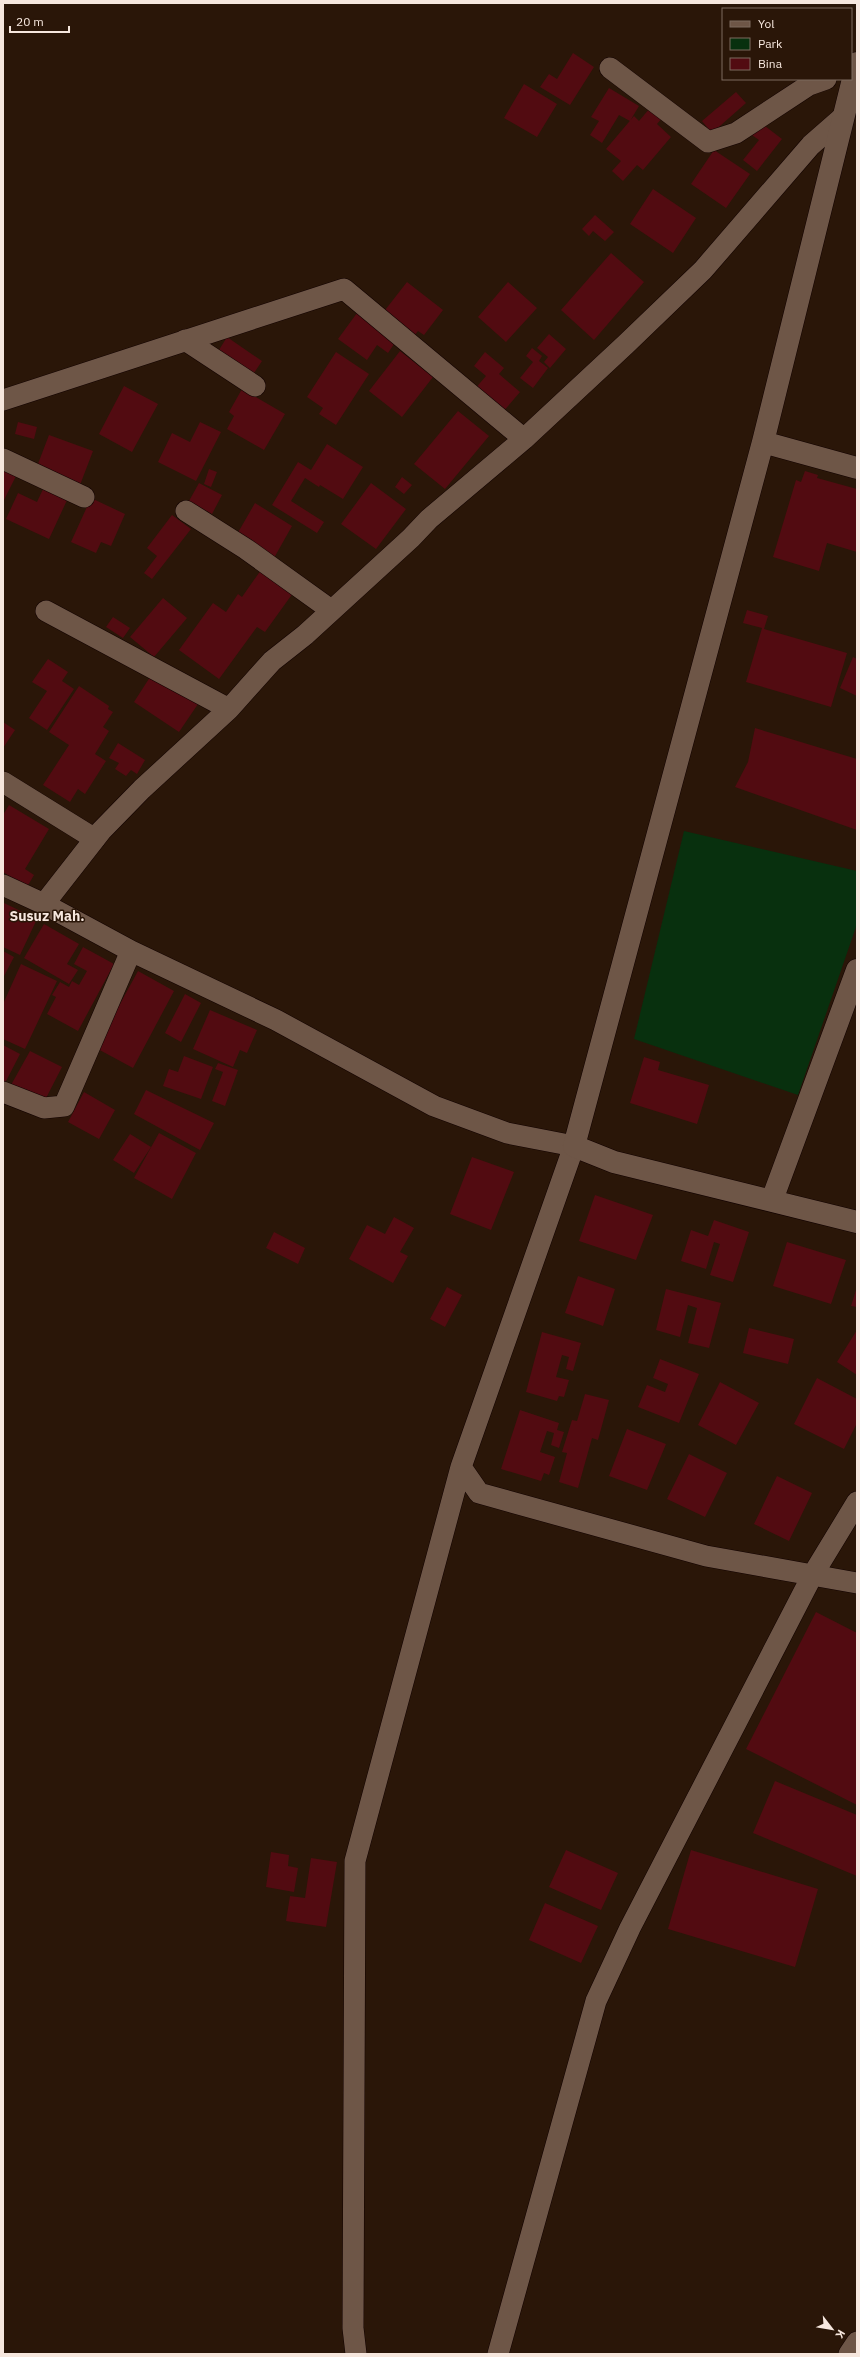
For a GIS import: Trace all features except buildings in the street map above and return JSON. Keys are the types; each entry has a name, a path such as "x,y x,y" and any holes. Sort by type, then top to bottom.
{"street":[{"path":"610,68 708,142 736,133 809,85 823,80"},
{"path":"356,2354 353,2328 355,1861 461,1467 574,1146 762,442 851,80"},
{"path":"44,904 96,839 142,789 229,710 272,660 305,635 411,538 429,519 524,440 703,270 811,145 843,118"},
{"path":"3,400 344,288 524,440"},
{"path":"185,340 255,386"},
{"path":"762,442 857,468"},
{"path":"3,459 84,496"},
{"path":"186,511 246,549 331,610"},
{"path":"46,611 229,710"},
{"path":"3,782 96,839"},
{"path":"3,886 44,904 131,951 276,1020 434,1106 507,1133 574,1146 614,1162 857,1222"},
{"path":"3,1092 44,1108 64,1106 131,951"},
{"path":"772,1200 857,970"},
{"path":"461,1467 479,1493 706,1556 812,1576 857,1582"},
{"path":"498,2354 596,2001 634,1921 812,1576 857,1502"},
{"path":"849,2354 857,2342"}],"green space":[{"path":"684,831 857,871 857,924 798,1095 634,1039"}],"district":[{"name":"Susuz Mah.","path":"47,916"}]}
